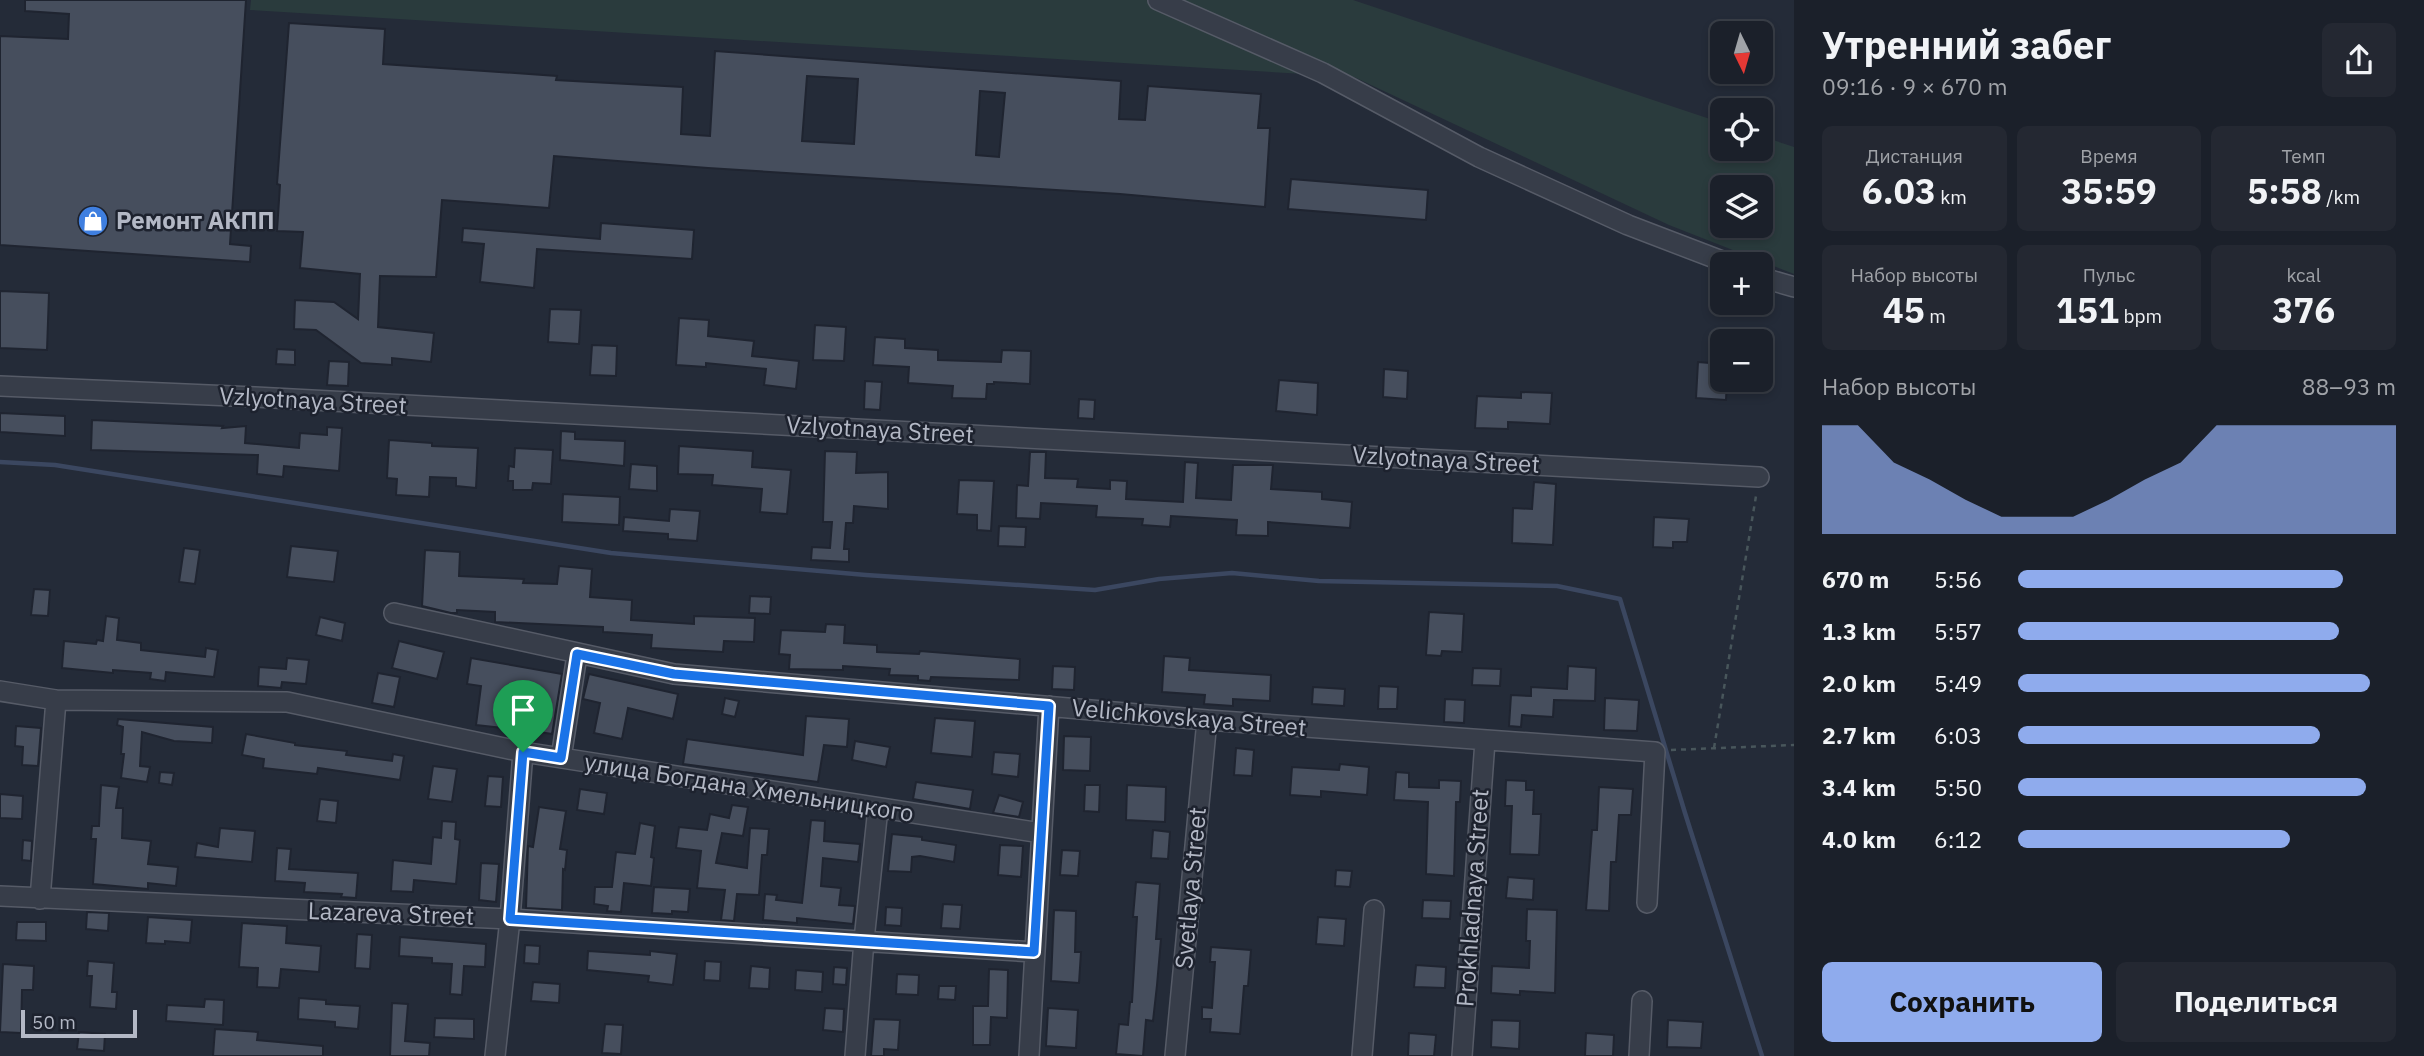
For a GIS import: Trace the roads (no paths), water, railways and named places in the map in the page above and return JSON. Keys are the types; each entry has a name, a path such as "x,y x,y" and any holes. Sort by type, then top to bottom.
{"street":[{"path":"1158,0 1323,73 1492,162 1628,225 1710,256"},
{"path":"1773,281 1794,287"},
{"name":"Vzlyotnaya Street","path":"0,386 1759,477"},
{"name":"Velichkovskaya Street","path":"394,613 674,674 1207,720 1655,752 1647,903"},
{"path":"561,758 577,654"},
{"name":"улица Богдана Хмельницкого","path":"0,691 56,700 287,702 523,752 1041,833"},
{"path":"40,899 56,700"},
{"path":"1029,1056 1049,706"},
{"name":"Svetlaya Street","path":"1175,1056 1207,720"},
{"name":"Prokhladnaya Street","path":"1462,1056 1485,741"},
{"path":"495,1056 510,919 523,752"},
{"path":"855,1056 863,940 878,808"},
{"name":"Lazareva Street","path":"0,896 510,919 1034,952"},
{"path":"1362,1056 1374,910"},
{"path":"1639,1056 1643,1001"}],"waterway":[{"path":"0,462 55,465 611,553 866,575 1095,590 1159,579 1232,573 1319,581 1557,586 1620,599 1762,1056"}],"place":[{"name":"Ремонт АКПП","path":"93,221"}]}
